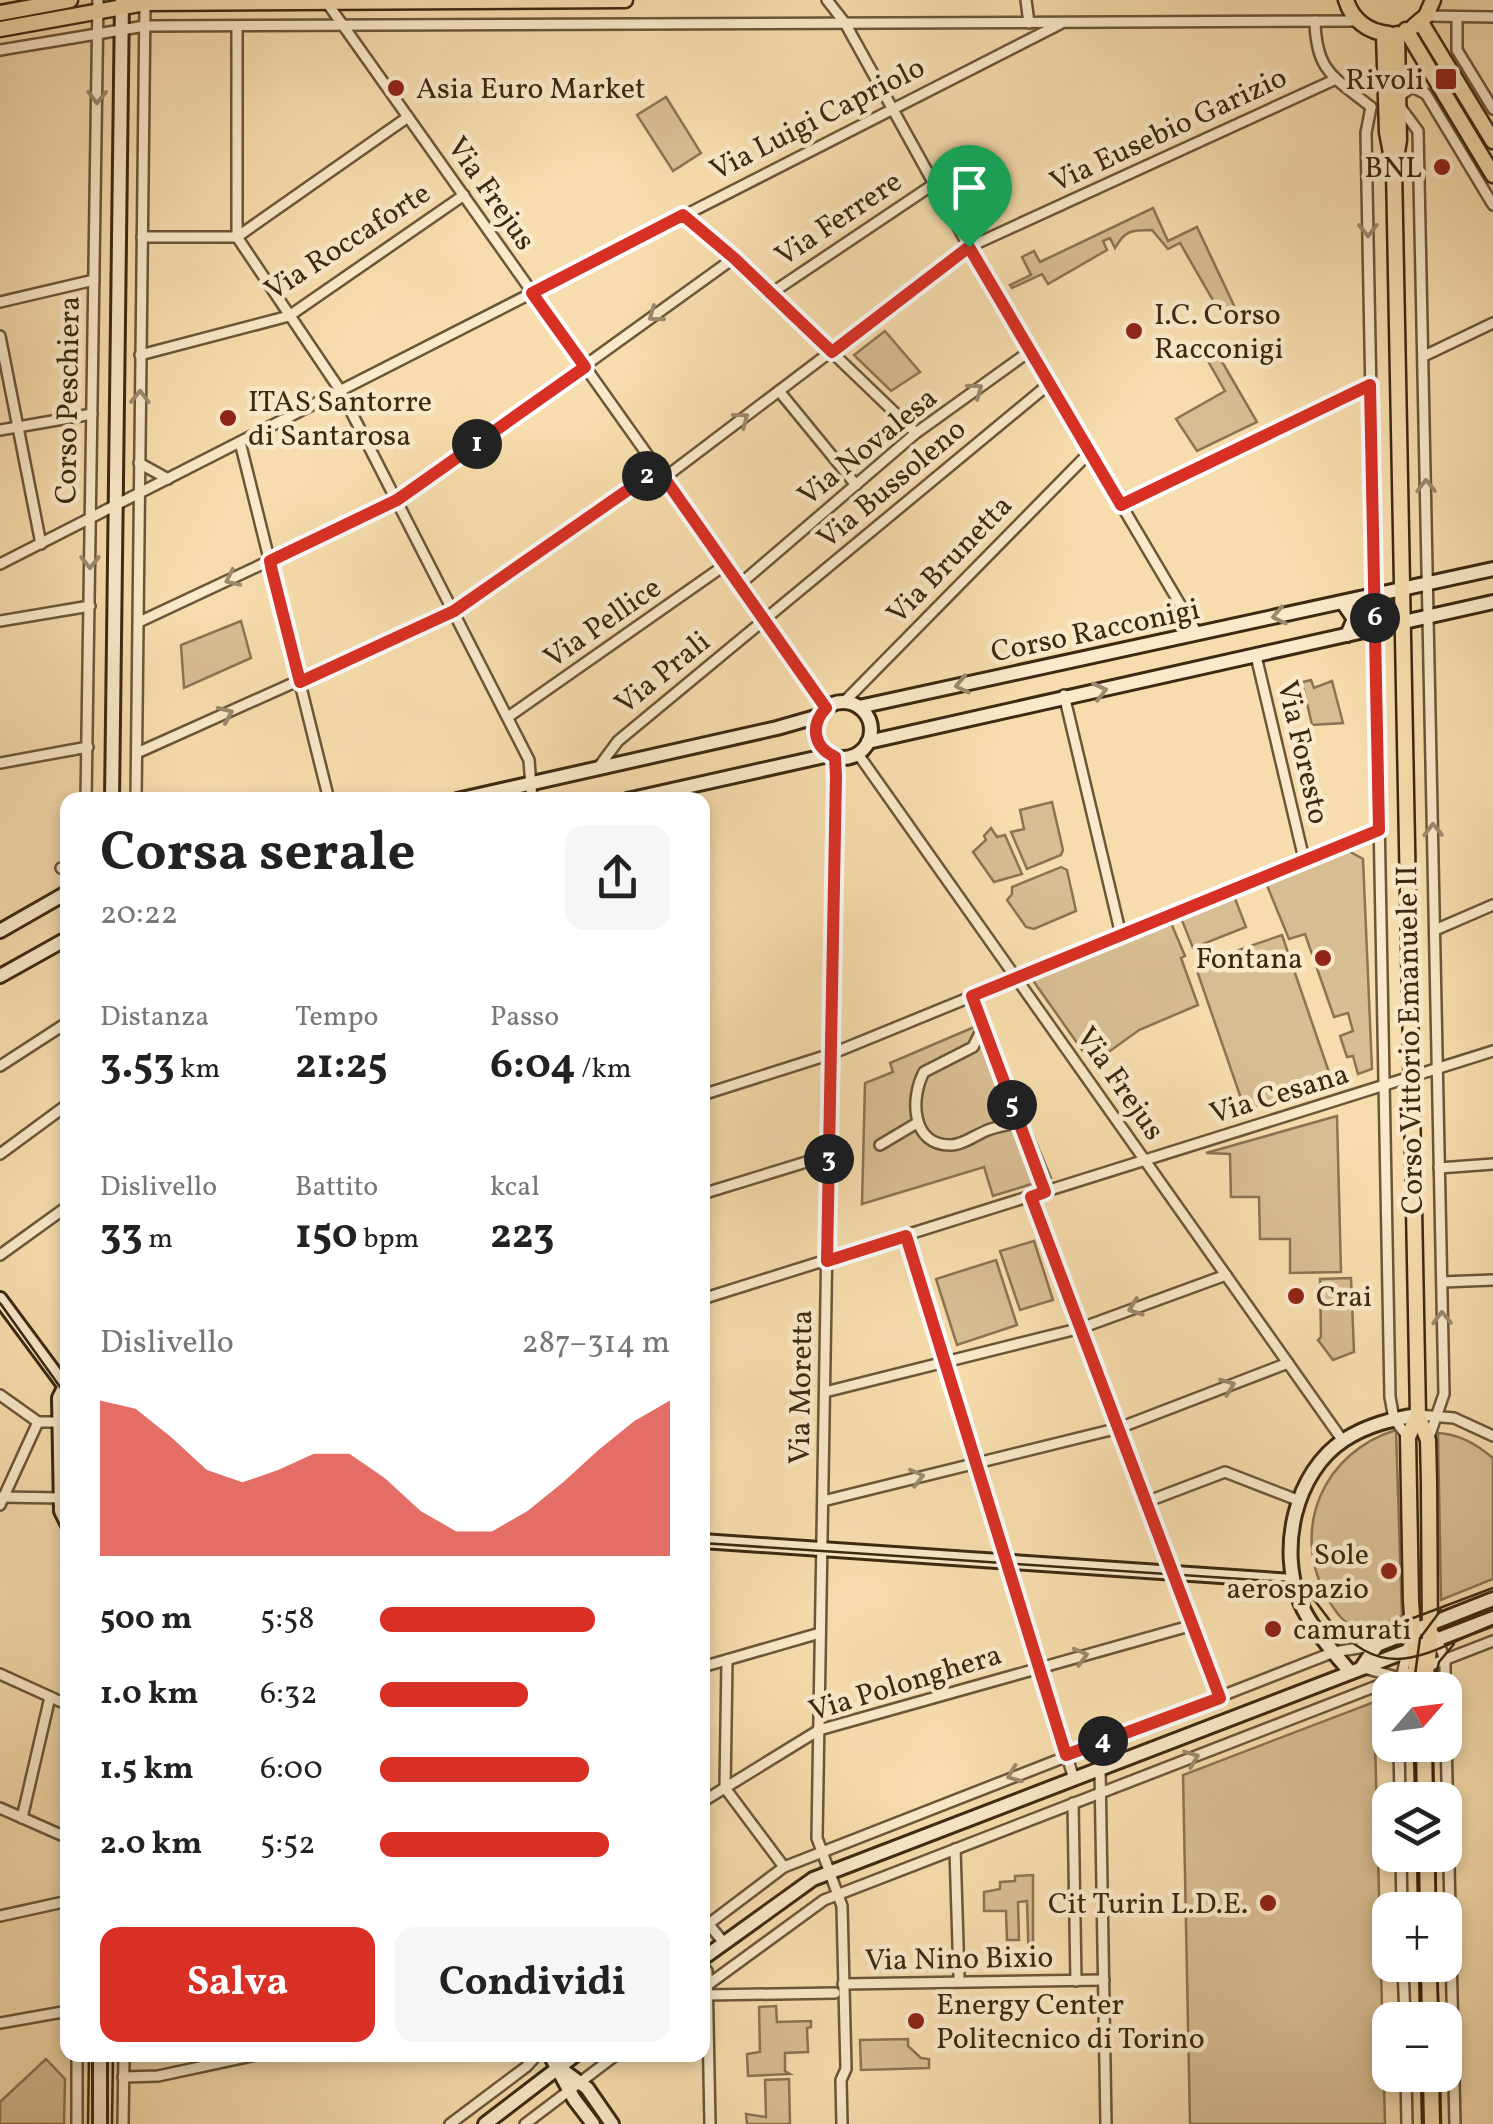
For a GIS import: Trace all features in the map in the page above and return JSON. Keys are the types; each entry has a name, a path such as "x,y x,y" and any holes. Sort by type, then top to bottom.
{"main road":[{"path":"0,13 70,0"},
{"path":"0,29 98,5 122,3 625,0"},
{"path":"1346,0 1358,21 1396,33 1455,113 1493,175"},
{"path":"1396,33 1423,18 1434,0"},
{"path":"1423,18 1493,141"},
{"name":"Corso Vittorio Emanuele II","path":"1396,33 1388,102 1399,140 1394,169 1418,1415 1428,1440 1430,1624 1422,1645 1422,1669"},
{"name":"Corso Vittorio Emanuele II","path":"1418,1415 1408,1437 1414,1630 1422,1645"},
{"path":"1431,2092 1432,2124"}],"street":[{"path":"827,0 845,23 969,247 1198,633"},
{"path":"1026,0 1029,23"},
{"path":"136,792 145,2"},
{"name":"Via Frejus","path":"326,2 765,621 823,712"},
{"name":"Corso Peschiera","path":"112,792 122,3"},
{"name":"Corso Peschiera","path":"86,792 98,5"},
{"path":"1456,80 1457,17"},
{"path":"1423,18 1493,17"},
{"path":"1315,20 1320,58 1334,80 1388,102 1412,88 1422,90 1493,205"},
{"path":"0,50 145,26 1358,21"},
{"name":"Via Luigi Capriolo","path":"1007,49 1027,32 1029,23"},
{"name":"Via Luigi Capriolo","path":"0,564 1062,23"},
{"path":"238,27 237,237 340,390 529,760 530,792"},
{"path":"1458,50 1492,108"},
{"name":"Via Eusebio Garizio","path":"137,753 454,611 779,391 969,247 1334,80"},
{"path":"1468,99 1492,108"},
{"name":"Corso Vittorio Emanuele II","path":"1394,1419 1390,1397 1366,133 1388,102 1418,131 1444,1394 1428,1440"},
{"path":"1455,113 1455,141"},
{"path":"142,238 237,237 408,117"},
{"name":"Via Ferrere","path":"770,294 934,184"},
{"name":"Via Roccaforte","path":"140,355 289,316 464,195"},
{"path":"683,215 734,258 916,434"},
{"path":"140,622 397,500 734,258"},
{"path":"0,302 94,280"},
{"path":"1424,356 1493,323"},
{"path":"0,336 41,544"},
{"name":"Via Novalesa","path":"739,585 916,434 1030,351"},
{"name":"Via Bussoleno","path":"765,621 1050,384"},
{"path":"1121,505 1370,385"},
{"path":"779,391 856,485"},
{"path":"0,430 92,414"},
{"path":"240,442 328,792"},
{"name":"Via Brunetta","path":"844,702 1090,452"},
{"path":"139,463 168,479"},
{"name":"Via Pellice","path":"508,717 725,565"},
{"name":"Corso Racconigi","path":"859,707 1493,570"},
{"path":"1343,602 1354,619 1346,635"},
{"name":"Corso Racconigi","path":"868,742 1493,602"},
{"path":"0,621 90,606"},
{"name":"Via Prali","path":"598,768 618,740 765,621"},
{"name":"Via Foresto","path":"1256,656 1304,859"},
{"path":"1064,697 1121,935"},
{"path":"493,792 777,728 844,702 859,707 870,723 868,742 858,754 832,756 664,792"},
{"path":"823,712 816,739 832,756"},
{"path":"0,763 88,747"},
{"name":"Via Frejus","path":"858,754 1343,1440"},
{"name":"Via Moretta","path":"832,756 816,1838 843,1912 839,1989 846,2068 841,2080 842,2124"},
{"path":"710,1092 830,1054 1379,830"},
{"path":"0,931 60,897"},
{"path":"1435,930 1493,904"},
{"path":"0,976 60,942"},
{"path":"972,996 1045,1192"},
{"path":"983,1026 973,1047 924,1072 915,1096 917,1122 922,1132 953,1146 991,1128 1019,1122"},
{"path":"0,1066 60,1027"},
{"name":"Via Cesana","path":"710,1297 1493,1051"},
{"path":"0,1154 60,1110"},
{"path":"880,1145 917,1122"},
{"path":"710,1192 829,1155"},
{"path":"1440,1168 1493,1164"},
{"path":"1031,1197 1220,1698"},
{"path":"0,1256 60,1212"},
{"path":"906,1236 1074,1779"},
{"path":"824,1392 1081,1328 1226,1275"},
{"path":"1442,1282 1493,1280"},
{"path":"0,1299 60,1376"},
{"path":"823,1501 1119,1428 1288,1363"},
{"path":"0,1395 38,1422 60,1422"},
{"path":"1372,1673 1356,1670 1334,1652 1304,1611 1293,1580 1290,1542 1300,1501 1325,1457 1343,1440 1394,1419 1438,1414 1469,1423 1493,1436"},
{"path":"1394,1419 1408,1437"},
{"path":"38,1422 1,1500 60,1498"},
{"path":"1146,1502 1225,1472 1300,1501"},
{"path":"710,1543 1293,1580"},
{"path":"710,1919 784,1866 1334,1652 1377,1645 1493,1599"},
{"path":"710,1955 798,1888 830,1872 1493,1618"},
{"name":"Via Polonghera","path":"710,1797 819,1730 1193,1625"},
{"path":"710,1664 820,1633"},
{"path":"1415,1672 1493,1641"},
{"path":"1356,1670 1377,1645"},
{"name":"Corso Vittorio Emanuele II","path":"1404,1672 1422,1645 1446,1659 1446,1672"},
{"path":"727,1660 725,1788 784,1866"},
{"path":"0,1674 60,1702"},
{"path":"710,1987 824,1900 1372,1689"},
{"path":"22,1818 50,1697"},
{"name":"Corso Vittorio Emanuele II","path":"1447,1762 1455,2124"},
{"path":"1100,1769 1106,2124"},
{"name":"Via Nino Bixio","path":"1073,1803 1076,1982"},
{"path":"0,1808 60,1835"},
{"path":"954,1849 959,1977"},
{"path":"0,1916 60,1902"},
{"path":"710,1928 724,1943"},
{"name":"Via Nino Bixio","path":"710,1990 1104,1980"},
{"path":"0,2024 60,2012"},
{"path":"77,2124 78,2062"},
{"path":"100,2062 100,2124"},
{"path":"123,2124 124,2062"},
{"path":"123,2077 158,2076 223,2062"},
{"path":"450,2124 530,2062"},
{"path":"549,2062 612,2124"},
{"path":"485,2124 566,2062"},
{"path":"525,2124 607,2062"},
{"path":"708,2062 710,2124"},
{"path":"575,2086 593,2124"},
{"path":"1406,2092 1407,2124"}],"shaded area":[{"path":"666,97 701,153 673,171 637,115"},
{"path":"1153,208 1168,241 1197,227 1238,314 1226,323 1180,243 1168,249 1152,230 1130,232 1115,248 1110,238 1103,241 1107,250 1048,284 1042,274 1012,288 1010,285 1031,275 1022,257 1034,251 1040,262"},
{"path":"885,331 920,372 891,391 854,355"},
{"path":"1210,341 1257,422 1197,451 1176,419 1225,391 1200,347"},
{"path":"241,621 251,658 184,688 181,645"},
{"path":"1311,680 1314,688 1332,681 1343,723 1312,725 1304,690 1297,691 1295,684"},
{"path":"1052,802 1063,850 1061,855 1027,869 1011,832 1024,829 1020,810"},
{"path":"991,828 997,837 1005,835 1022,874 994,882 973,852 986,840 984,836"},
{"path":"1347,850 1363,859 1372,1069 1358,1074 1353,1056 1347,1057 1340,1036 1353,1031 1348,1013 1334,1017 1305,934 1289,939 1266,883"},
{"path":"1061,867 1067,870 1076,911 1034,929 1026,927 1007,900 1012,887"},
{"path":"1234,896 1246,927 1193,948 1181,918"},
{"path":"1171,923 1198,1005 1139,1030 1092,1064 1032,979"},
{"path":"1282,935 1332,1081 1245,1110 1195,965"},
{"path":"986,1022 1051,1178 993,1196 984,1167 862,1204 865,1083 893,1072 890,1063"},
{"path":"1337,1116 1341,1272 1290,1273 1290,1239 1260,1239 1259,1197 1231,1197 1230,1154 1206,1153"},
{"path":"1034,1241 1053,1300 1020,1310 1000,1251"},
{"path":"996,1260 1017,1325 957,1345 936,1279"},
{"path":"1351,1278 1354,1352 1333,1360 1318,1340 1320,1279"},
{"path":"1396,1430 1402,1616 1374,1628 1357,1628 1334,1609 1315,1569 1314,1518 1333,1474 1350,1455"},
{"path":"1438,1433 1467,1441 1493,1458 1493,1579 1441,1600"},
{"path":"1372,1703 1372,1762 1376,1762 1376,1782 1372,1782 1372,1872 1378,1872 1379,1892 1372,1892 1372,1982 1381,1982 1382,2002 1372,2002 1372,2092 1384,2092 1385,2124 1190,2124 1183,1775"},
{"path":"1033,1875 1033,1968 1029,1968 1027,1901 1018,1902 1019,1940 1007,1940 1006,1911 984,1911 984,1892 1000,1889 1000,1882 1015,1881 1015,1876"},
{"path":"776,2006 777,2022 811,2021 807,2028 808,2052 785,2053 785,2071 790,2074 748,2076 747,2054 760,2052 759,2007"},
{"path":"908,2039 908,2046 921,2058 929,2059 929,2068 861,2070 860,2040"},
{"path":"46,2059 65,2079 64,2124 0,2124 0,2102"},
{"path":"789,2079 790,2124 747,2124 746,2114 766,2117 765,2080"}],"tram line":[{"path":"0,1303 60,1387"},
{"path":"710,1544 1288,1582 1308,1594 1352,1643 1391,1659 1429,1652 1493,1625"},
{"path":"1343,1625 1358,1632 1376,1632 1493,1588"},
{"path":"1415,1672 1420,1638 1441,1610"},
{"path":"1436,1672 1439,1662 1454,1644"},
{"path":"1414,1762 1415,1782"},
{"path":"1433,1762 1434,1782"},
{"path":"1417,1872 1418,1892"},
{"path":"1435,1872 1436,1892"},
{"path":"1419,1982 1420,2002"},
{"path":"1438,1982 1438,2002"},
{"path":"88,2124 89,2062"},
{"path":"112,2124 113,2062"},
{"path":"1421,2092 1422,2124"},
{"path":"1440,2092 1441,2124"}],"place":[{"name":"Rivoli","path":"1446,79"},
{"name":"Asia Euro Market","path":"396,88"},
{"name":"BNL","path":"1442,167"},
{"name":"I.C. Corso Racconigi","path":"1134,331"},
{"name":"ITAS Santorre di Santarosa","path":"228,418"},
{"name":"Fontana","path":"1323,958"},
{"name":"Crai","path":"1296,1296"},
{"name":"Sole aerospazio","path":"1389,1571"},
{"name":"camurati","path":"1273,1629"},
{"name":"Cit Turin L.D.E.","path":"1268,1903"},
{"name":"Energy Center Politecnico di Torino","path":"916,2021"}],"route":[{"path":"683,215 832,352 969,247 1121,505 1370,385 1379,830 972,996 1045,1192 1031,1197 1220,1698 1066,1755 906,1236 827,1261 836,776 835,757 820,746 815,731 826,708 658,469 454,611 300,682 270,561 397,500 585,367 532,293 683,215"}]}
